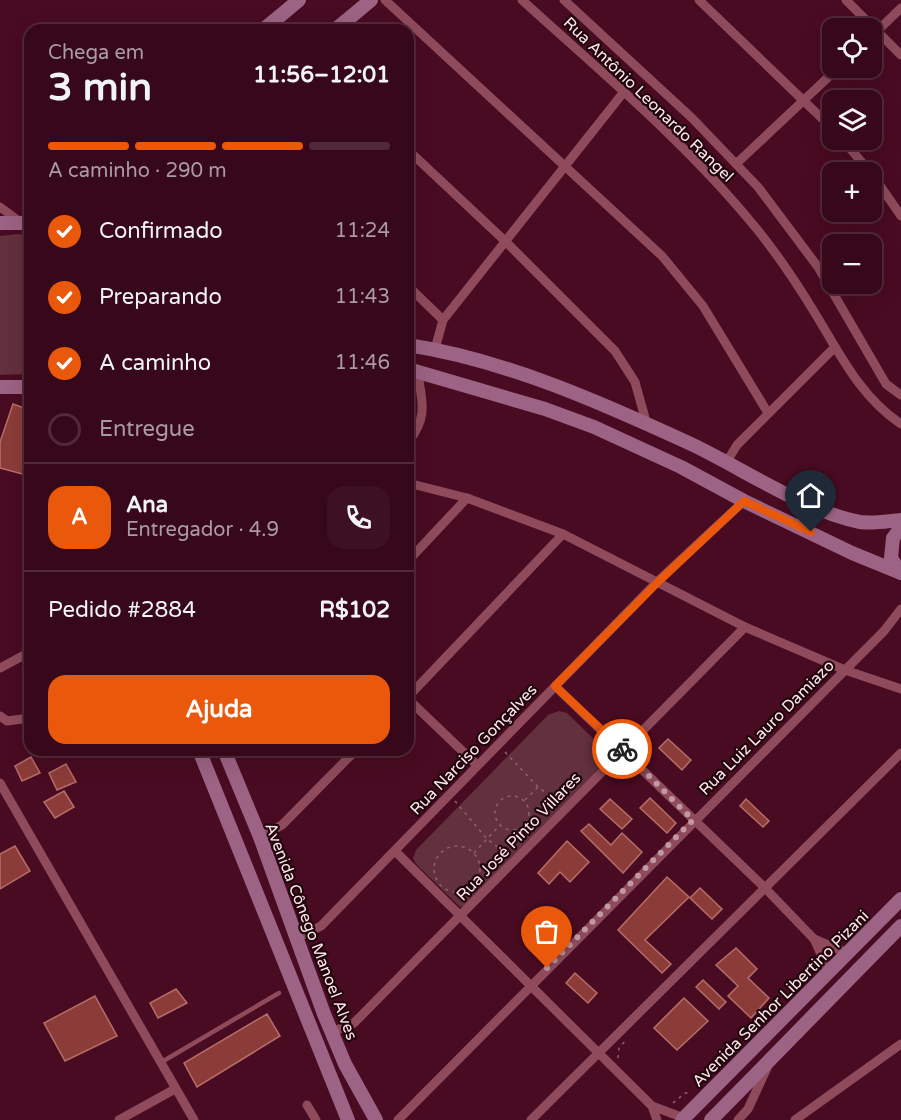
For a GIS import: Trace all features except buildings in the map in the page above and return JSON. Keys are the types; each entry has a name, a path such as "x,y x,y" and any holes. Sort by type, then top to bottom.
{"street":[{"path":"270,24 299,0"},
{"path":"342,24 371,0"},
{"path":"385,0 411,24"},
{"name":"Rua Antônio Leonardo Rangel","path":"522,0 695,160 737,205 795,282 845,366 864,391 901,424"},
{"path":"564,0 692,118 737,163 799,240 842,305 886,384 901,395"},
{"path":"699,0 822,118"},
{"path":"846,0 861,18"},
{"path":"882,26 901,8"},
{"path":"414,27 662,256 691,289 715,323 768,413"},
{"path":"882,40 901,55"},
{"path":"737,163 827,78"},
{"path":"435,349 443,320 623,93"},
{"path":"851,150 862,162"},
{"path":"414,156 505,242 622,361 639,394 647,425"},
{"path":"882,189 901,216"},
{"path":"0,207 24,222"},
{"path":"0,223 24,222"},
{"path":"414,292 443,320"},
{"path":"414,346 435,349 516,373 606,406 827,513 862,523 901,520"},
{"path":"726,464 736,445 835,347"},
{"path":"414,371 545,409 594,428 681,467 744,501 901,573"},
{"path":"414,377 423,409 420,428 414,435"},
{"path":"0,387 24,388"},
{"path":"414,485 467,498 562,534 745,627 845,670 901,689"},
{"path":"414,555 467,498"},
{"name":"Rua Narciso Gonçalves","path":"297,938 321,926 658,582 744,501"},
{"path":"901,526 893,538 891,558 901,573"},
{"path":"414,692 562,534"},
{"name":"Rua Luiz Lauro Damiazo","path":"398,1120 693,820 884,631 901,609"},
{"name":"Rua José Pinto Villares","path":"332,1032 354,1023 745,627"},
{"path":"0,668 24,655"},
{"path":"555,686 765,888 814,939 829,972"},
{"path":"414,704 477,765"},
{"path":"0,716 7,721 24,719"},
{"path":"531,1120 901,753"},
{"path":"201,756 348,1120"},
{"name":"Avenida Cônego Manoel Alves","path":"226,756 260,837 345,1064 376,1120"},
{"path":"260,837 282,825 350,756"},
{"path":"0,783 194,1120"},
{"path":"395,851 652,1106 683,1119"},
{"name":"Avenida Senhor Libertino Pizani","path":"683,1119 901,899"},
{"path":"711,1120 901,926"},
{"path":"814,939 847,954"},
{"path":"795,1120 901,1044"},
{"path":"738,1120 748,1109 771,1058"},
{"path":"119,1120 175,1089"},
{"path":"308,1105 316,1120"},
{"path":"652,1106 657,1120"}],"lane":[{"path":"160,1063 279,993"}],"path":[{"path":"498,745 538,787 565,807"},
{"path":"524,801 538,787"},
{"path":"450,795 487,839 514,859"},
{"path":"512,796 524,801 529,813 524,825 512,831 500,825 495,813 499,801 512,796"},
{"path":"474,853 500,825"},
{"path":"457,846 474,853 481,869 474,886 458,893 441,886 434,870 440,853 457,846"},
{"path":"620,1062 617,1055 619,1048 627,1039"},
{"path":"668,1104 677,1102 687,1092 700,1102"}],"shaded area":[{"path":"24,235 24,374 0,375 0,236"},
{"path":"559,711 567,713 609,754 608,759 464,906 460,907 416,864 413,858 416,850 548,715"}],"way so far":[{"path":"547,968 693,820 622,749"}],"route":[{"path":"622,749 555,686 658,582 744,501 811,532"}]}
